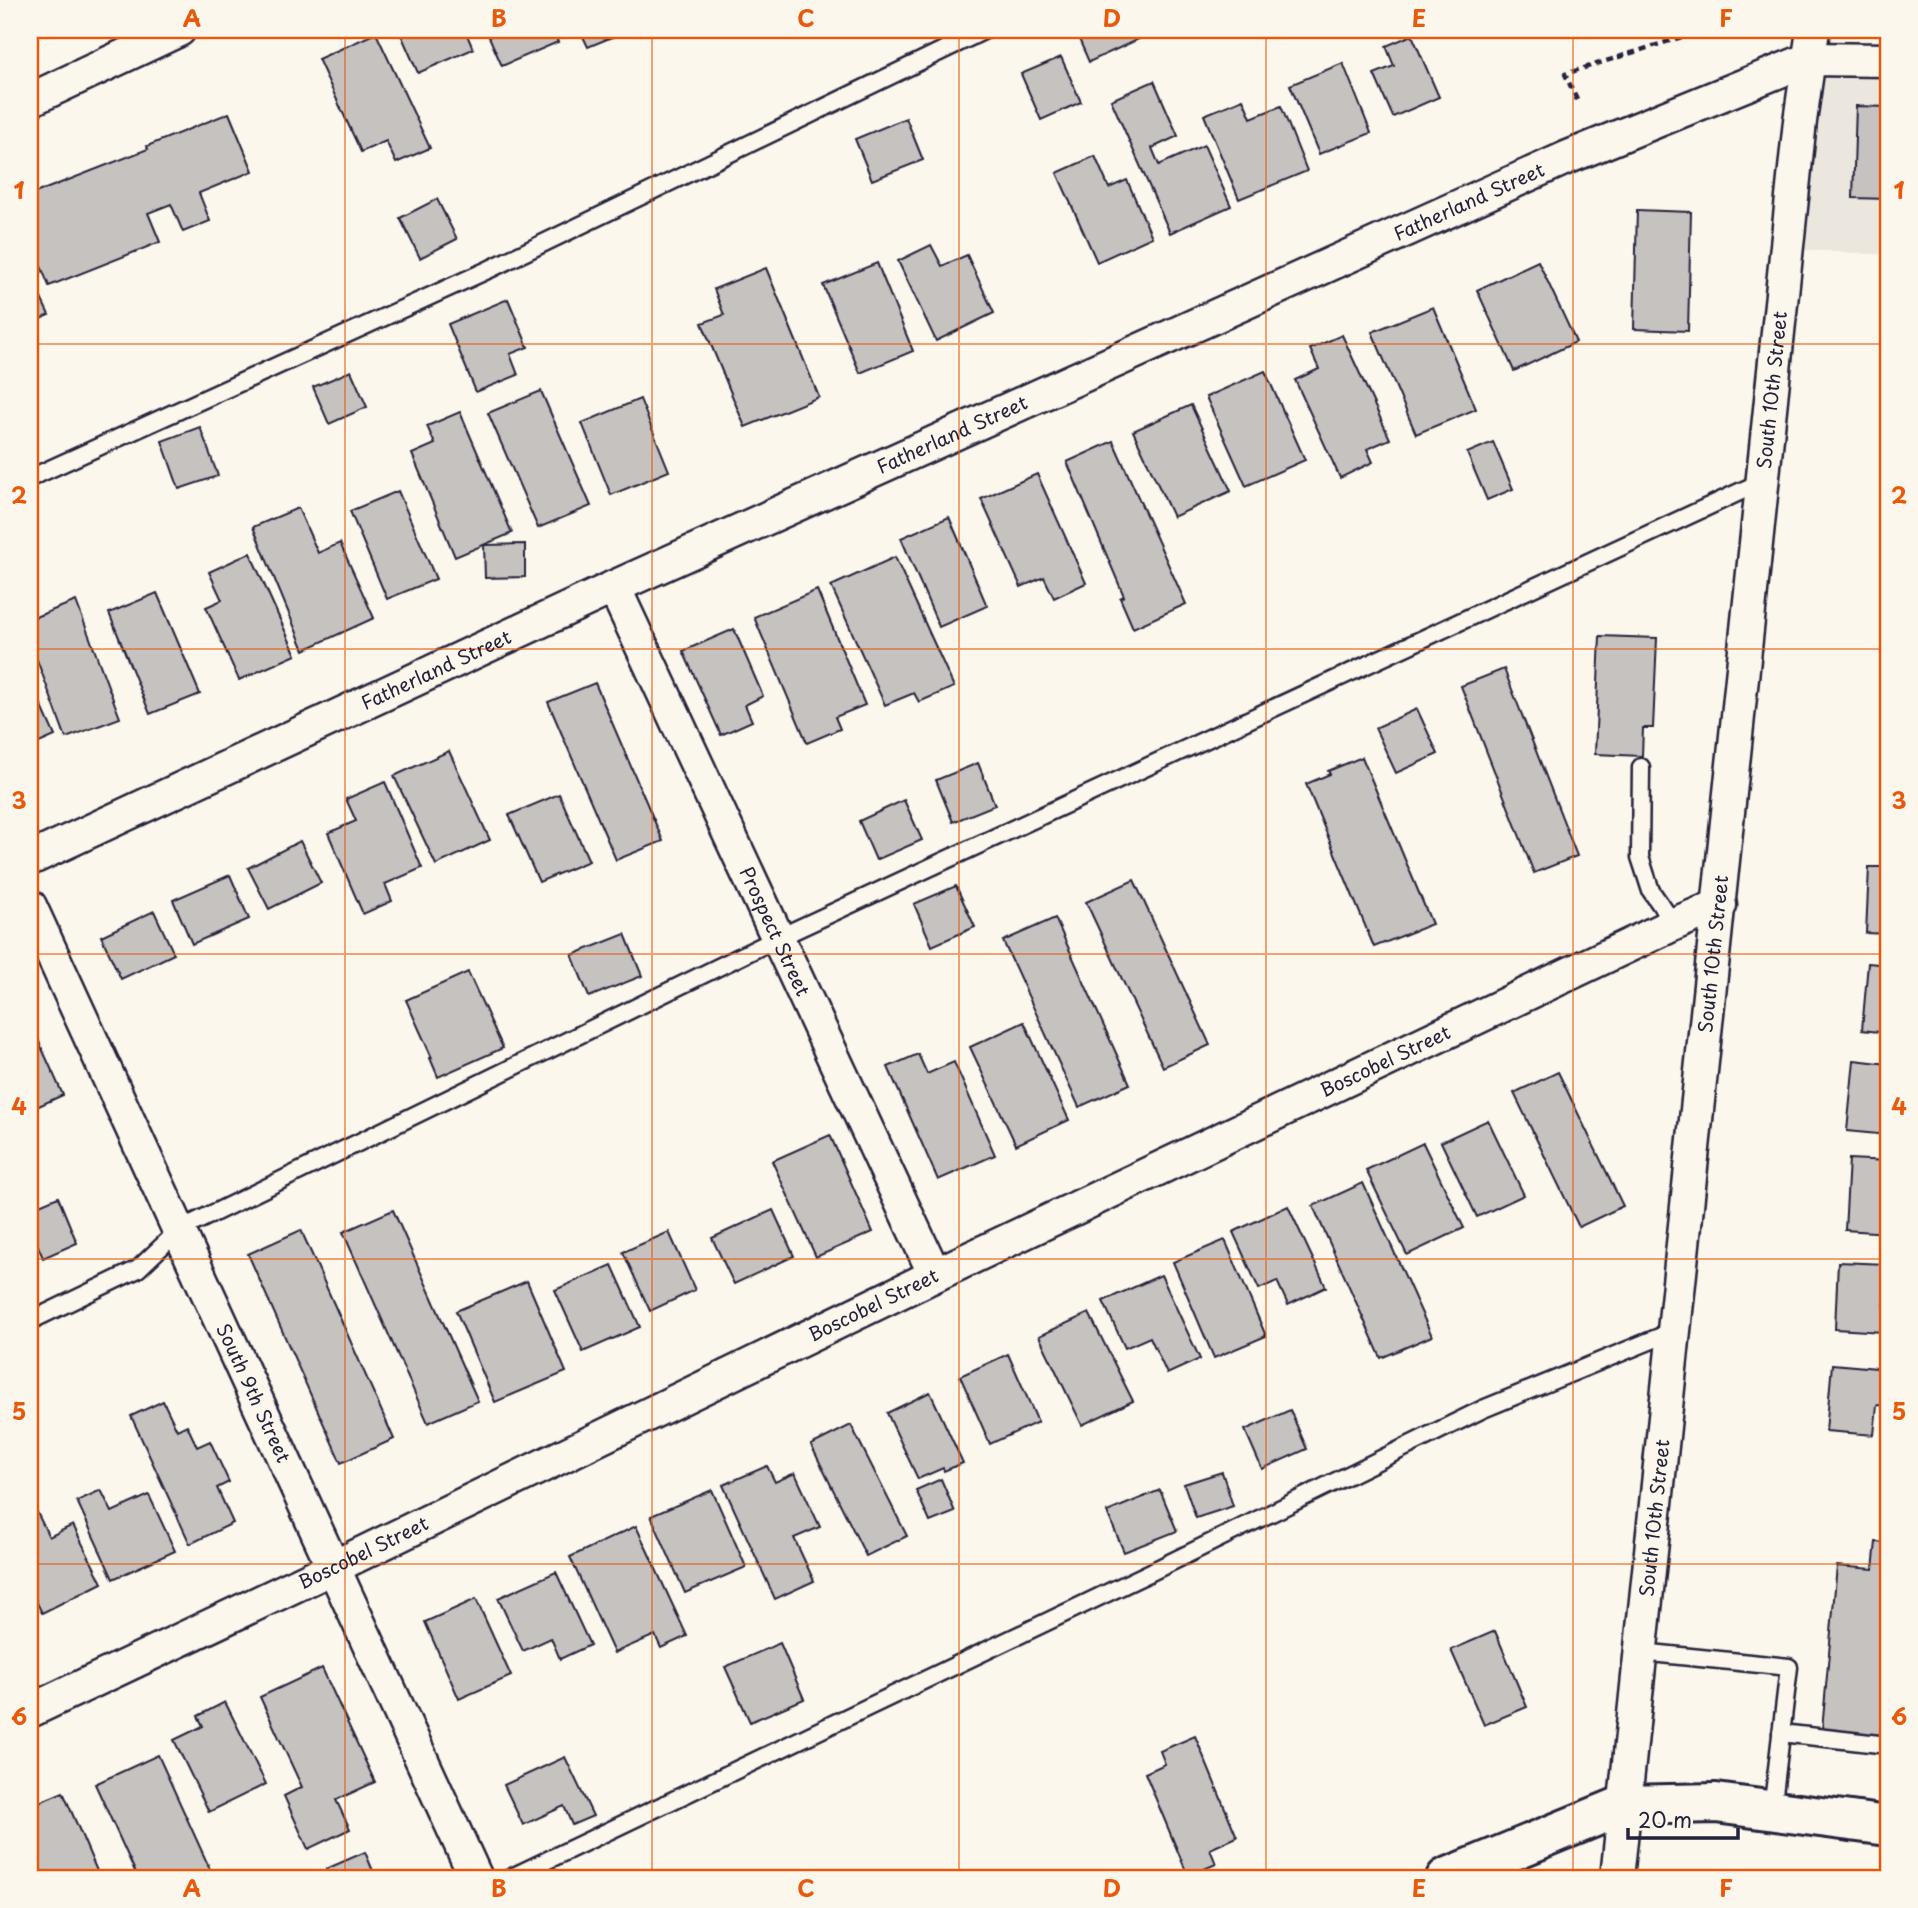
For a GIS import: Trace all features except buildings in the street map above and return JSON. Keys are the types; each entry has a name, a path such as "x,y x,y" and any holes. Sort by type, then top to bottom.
{"street":[{"path":"30,100 179,30"},
{"name":"Fatherland Street","path":"30,859 614,587 1555,163 1811,44 1888,60"},
{"name":"South 10th Street","path":"1617,1878 1800,121 1811,44"},
{"name":"Prospect Street","path":"614,587 935,1275"},
{"name":"Boscobel Street","path":"30,1711 334,1567 935,1275 1674,923 1720,905"},
{"name":"South 9th Street","path":"30,906 475,1878"},
{"path":"1446,1878 1624,1805 1716,1803 1888,1826"}],"lane":[{"path":"30,478 490,269 985,30"},
{"path":"30,1321 138,1269 179,1230 778,938 1763,481"},
{"path":"1641,767 1640,857 1651,891 1674,923"},
{"path":"510,1878 1149,1573 1483,1409 1674,1331"},
{"path":"1641,1652 1789,1667 1772,1811"},
{"path":"1781,1733 1888,1745"}],"path":[{"path":"1666,30 1670,40"},
{"path":"1577,100 1565,74 1704,30"}],"shaded area":[{"path":"1809,59 1888,60 1888,255 1787,249"}]}
